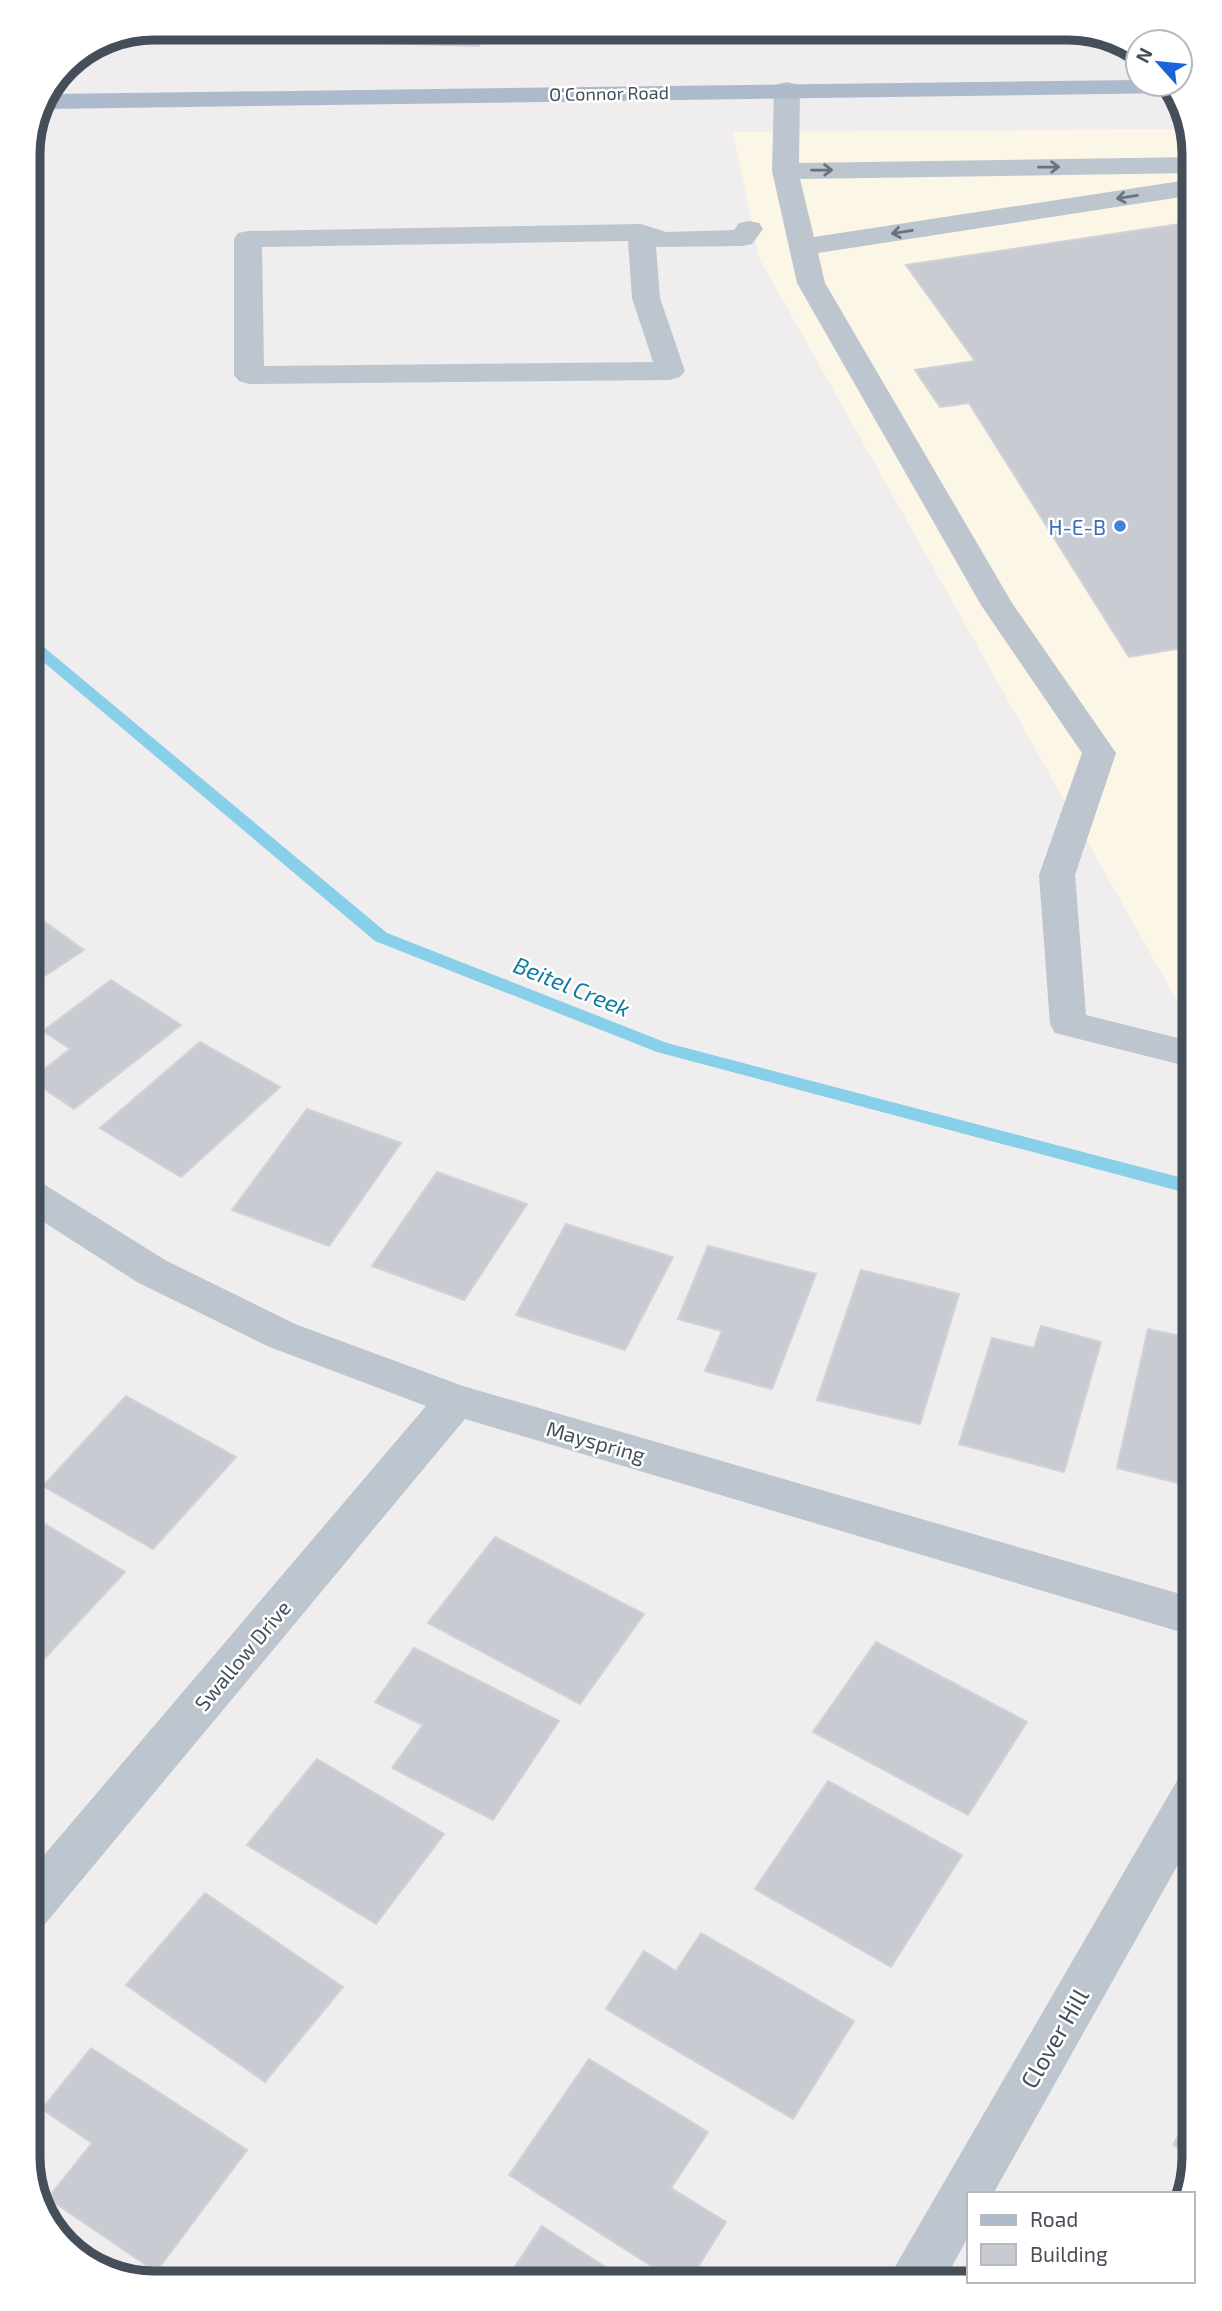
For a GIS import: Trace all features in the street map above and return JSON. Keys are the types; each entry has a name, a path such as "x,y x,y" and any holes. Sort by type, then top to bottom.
{"main road":[{"name":"O'Connor Road","path":"53,102 1124,87"}],"street":[{"path":"787,90 785,171 811,283 997,605 1099,753 1057,875 1068,1024 1182,1052"},
{"path":"785,171 1182,165"},
{"path":"641,232 646,298 670,370 249,375 248,239 641,232 663,240 742,239 749,229 800,235 1182,188"},
{"name":"Mayspring","path":"40,1201 151,1270 281,1335 456,1400 1182,1613"},
{"name":"Swallow Drive","path":"40,1895 456,1400"},
{"name":"Clover Hill","path":"921,2271 1182,1814"}],"shaded area":[{"path":"1179,129 1182,154 1182,1010 759,258 733,132"}],"building":[{"path":"180,40 179,43 134,42"},
{"path":"380,40 480,40 479,46 380,43"},
{"path":"677,40 783,40 783,43 677,43"},
{"name":"H-E-B","path":"1182,224 1182,648 1129,657 969,403 940,407 915,370 975,361 906,265"},
{"path":"40,919 84,950 40,979"},
{"path":"111,980 181,1025 74,1109 40,1086 40,1073 70,1049 43,1031"},
{"path":"200,1042 280,1087 181,1177 100,1128"},
{"path":"307,1109 401,1143 329,1246 232,1210"},
{"path":"437,1172 527,1204 464,1300 372,1266"},
{"path":"566,1224 673,1257 625,1350 516,1315"},
{"path":"708,1246 816,1274 772,1389 705,1371 722,1331 678,1319"},
{"path":"861,1270 959,1294 920,1424 817,1400"},
{"path":"1041,1326 1101,1342 1064,1472 959,1444 992,1338 1034,1348"},
{"path":"1148,1329 1182,1336 1182,1484 1117,1468"},
{"path":"126,1396 236,1457 153,1549 43,1486"},
{"path":"40,1521 125,1572 45,1658 40,1655"},
{"path":"495,1537 644,1614 580,1704 428,1623"},
{"path":"876,1642 1027,1722 968,1815 813,1732"},
{"path":"414,1648 559,1721 493,1820 392,1768 423,1725 375,1702"},
{"path":"317,1759 444,1834 376,1924 247,1845"},
{"path":"828,1781 962,1855 891,1967 755,1889"},
{"path":"205,1893 343,1987 265,2082 126,1985"},
{"path":"701,1933 854,2021 793,2119 606,2009 644,1951 676,1971"},
{"path":"91,2048 247,2150 155,2271 48,2198 92,2143 42,2109"},
{"path":"589,2059 708,2132 671,2188 726,2222 695,2271 659,2271 509,2175"},
{"path":"1182,2129 1182,2151 1173,2145"},
{"path":"542,2226 611,2271 512,2271"}],"waterway":[{"name":"Beitel Creek","path":"40,651 381,937 663,1048 1182,1185"}],"place":[{"name":"H-E-B","path":"1120,526"}]}
